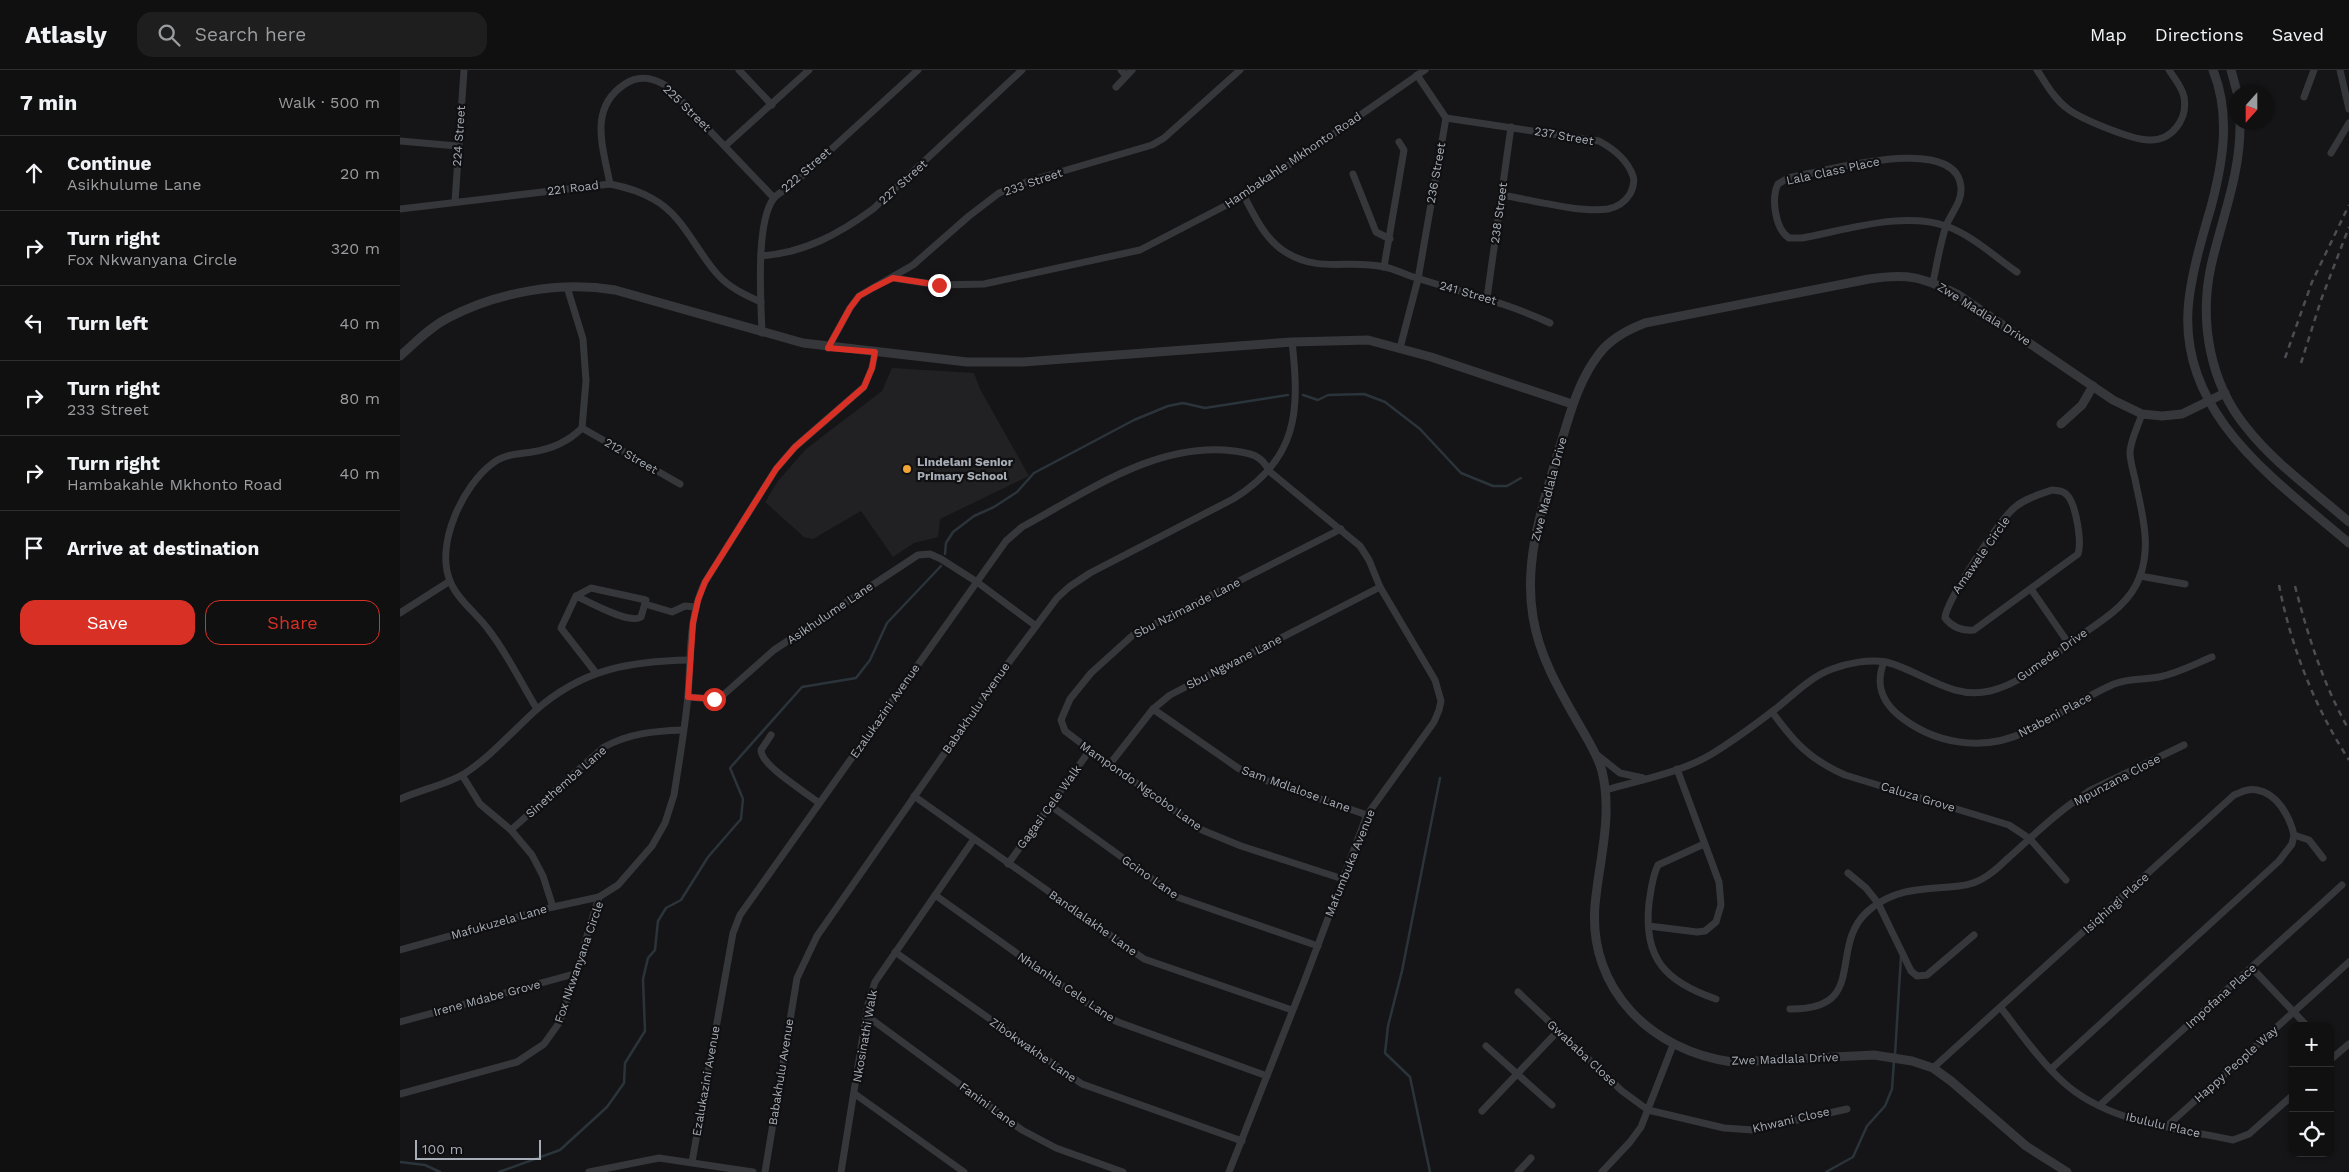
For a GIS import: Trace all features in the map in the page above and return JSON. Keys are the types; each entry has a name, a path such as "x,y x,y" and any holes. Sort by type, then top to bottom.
{"street":[{"name":"224 Street","path":"455,202 457,146 464,70"},
{"path":"739,70 772,104"},
{"path":"725,146 809,70"},
{"name":"222 Street","path":"762,333 761,256 764,224 774,198 790,187 918,70"},
{"name":"227 Street","path":"761,256 782,255 811,245 854,223 873,209 1022,70"},
{"path":"1116,87 1123,73 1132,70"},
{"name":"233 Street","path":"828,348 850,308 859,296 913,265 969,216 999,193 1029,181 1139,149 1164,138 1240,70"},
{"name":"Hambakahle Mkhonto Road","path":"893,278 939,285 984,284 1124,255 1156,244 1244,196 1424,70"},
{"path":"2037,70 2054,95 2066,108 2111,128 2148,140 2160,140 2172,133 2180,123 2184,113 2182,91 2169,70"},
{"path":"2213,70 2223,105 2223,152 2217,184 2196,261 2189,300 2190,346 2197,376 2208,403 2238,444 2349,543"},
{"path":"2231,70 2235,85"},
{"path":"2304,98 2314,70"},
{"path":"2340,70 2349,109"},
{"path":"1417,76 1446,118"},
{"name":"225 Street","path":"610,184 601,134 601,115 606,102 614,91 628,81 641,78 655,79 668,86 774,198"},
{"name":"237 Street","path":"1446,118 1598,141 1610,147 1622,157 1634,179 1633,188 1619,206 1592,210 1502,195"},
{"name":"236 Street","path":"1400,348 1418,279 1446,118"},
{"path":"2331,153 2349,122"},
{"name":"238 Street","path":"1487,298 1511,128"},
{"path":"2240,130 2238,163 2211,266 2206,295 2209,344 2215,368 2234,411 2252,435 2349,522"},
{"path":"400,141 457,146"},
{"path":"1384,267 1404,150 1400,142"},
{"name":"Lala Class Place","path":"1933,282 1946,226 1958,203 1961,188 1956,171 1940,162 1898,158 1802,175 1778,184 1774,195 1781,230 1784,235 1794,239 1909,220 1946,226 1958,231 2017,272"},
{"path":"1353,174 1376,232 1390,239"},
{"name":"221 Road","path":"400,209 610,184 635,190 654,199 668,210 718,276 742,294 761,302"},
{"name":"241 Street","path":"1244,196 1269,238 1287,254 1318,266 1367,264 1384,267 1418,279 1487,298 1550,323"},
{"name":"Zwe Madlala Drive","path":"2067,1172 2026,1146 1951,1081 1933,1068 1912,1061 1874,1055 1732,1062 1691,1054 1673,1045 1635,1019 1614,989 1599,952 1595,931 1595,906 1606,825 1606,790 1596,754 1551,674 1533,616 1531,574 1535,536 1572,404 1588,370 1600,352 1612,340 1645,323 1894,275 1913,276 1933,282 1978,307 2122,405 2142,414 2162,416 2182,414 2208,403 2225,393"},
{"path":"400,356 448,318 509,296 567,287 590,286 614,290 762,333 828,348 986,363 1292,342 1368,340 1400,348 1572,404"},
{"path":"537,709 488,629 450,581 446,554 449,534 460,503 476,480 493,462 502,457 559,445 573,437 582,428 586,381 583,339 567,287"},
{"name":"Babakhulu Avenue","path":"765,1172 794,992 802,966 817,936 914,796 1057,598 1078,580 1250,489 1268,470 1284,446 1293,422 1297,384 1292,342"},
{"name":"Fox Nkwanyana Circle","path":"400,1094 517,1062 544,1044 559,1023 599,897 618,885 652,846 660,834 674,794 688,697 696,607 707,577 766,483 795,447 864,387 872,368 875,352"},
{"path":"2061,424 2082,404 2093,386"},
{"name":"Gumede Drive","path":"1606,790 1677,769 1709,755 1772,712 1821,673 1861,661 1884,662 1901,667 1943,687 1969,692 1989,691 2010,684 2069,644 2118,609 2130,594 2140,576 2145,552 2146,533 2130,452 2142,414"},
{"name":"212 Street","path":"582,428 680,484"},
{"name":"Ezalukazini Avenue","path":"692,1162 736,924 819,803 1012,533 1144,462 1161,456 1194,451 1229,451 1257,456 1265,463 1268,470"},
{"name":"Mafumbuka Avenue","path":"1229,1172 1318,946 1367,815 1434,722 1441,701 1435,680 1380,587 1365,553 1341,529 1268,470"},
{"name":"Amawele Circle","path":"2052,490 2062,491 2071,501 2080,539 2078,554 2031,589 1974,630 1956,627 1945,618 1949,602 2002,522 2014,508 2052,490"},
{"name":"Sbu Nzimande Lane","path":"1061,720 1070,699 1091,673 1133,635 1341,529"},
{"name":"Asikhulume Lane","path":"688,697 714,699 721,697 774,650 918,555 935,555 977,582 1036,626"},
{"path":"2140,576 2185,584"},
{"path":"400,613 450,581"},
{"name":"Sbu Ngwane Lane","path":"1110,764 1153,709 1170,695 1380,587"},
{"path":"576,596 630,620 641,617 645,604 644,599 596,589 588,589 576,596 560,628 596,673"},
{"path":"2031,589 2069,644"},
{"path":"645,604 672,612 684,606 696,607"},
{"name":"Ntabeni Place","path":"1884,662 1880,673 1882,695 1887,705 1903,719 1929,735 1958,743 1982,743 2003,740 2026,732 2117,683 2172,674 2212,657"},
{"path":"400,799 462,775 476,765 537,709 568,688 596,673 639,662 690,660"},
{"name":"Sam Mdlalose Lane","path":"1153,709 1238,768 1256,777 1367,815"},
{"name":"Caluza Grove","path":"1772,712 1793,741 1824,765 1845,775 1999,821 2021,831 2066,880"},
{"name":"Mampondo Ngcobo Lane","path":"1061,720 1065,731 1090,750 1174,812 1220,839 1343,878"},
{"name":"Sinethemba Lane","path":"511,830 604,746 619,739 636,735 684,730"},
{"path":"771,735 761,750 763,758 819,803"},
{"name":"Mpunzana Close","path":"1790,1009 1815,1007 1835,995 1853,932 1862,916 1878,903 1900,892 1974,883 1989,874 2064,808 2089,792 2184,745"},
{"name":"Gagasi Cele Walk","path":"1008,864 1090,750"},
{"path":"1596,754 1620,773 1646,778"},
{"path":"1648,926 1696,932 1705,931 1716,922 1721,904 1721,892 1677,769"},
{"path":"462,775 480,804 523,842 539,866 553,907"},
{"name":"Isiqhingi Place","path":"1933,1068 2234,795 2246,790 2257,790 2269,795 2290,819 2294,835"},
{"name":"Bandlalakhe Lane","path":"914,796 1144,959 1292,1010"},
{"name":"Gcino Lane","path":"1051,806 1177,897 1318,946"},
{"path":"2051,1069 2279,861 2289,848 2294,835 2309,840 2323,858"},
{"name":"Nkosinathi Walk","path":"841,1172 866,1016 875,982 974,839"},
{"path":"1704,844 1658,865 1651,888 1648,926 1654,954 1670,976 1692,991 1716,999"},
{"path":"1848,872 1866,888 1878,903 1912,972 1918,976 1927,975 1974,935"},
{"name":"Impofana Place","path":"2100,1106 2342,885"},
{"name":"Nhlanhla Cele Lane","path":"935,895 1102,1014 1118,1022 1266,1076"},
{"name":"Mafukuzela Lane","path":"400,950 553,907 599,897"},
{"name":"Zibokwakhe Lane","path":"894,952 1075,1081 1094,1090 1242,1141"},
{"name":"Happy People Way","path":"2166,1126 2349,962"},
{"path":"2252,968 2303,1022"},
{"name":"Irene Mdabe Grove","path":"400,1022 574,974"},
{"name":"Gwababa Close","path":"1518,992 1622,1091 1648,1110"},
{"name":"Ibululu Place","path":"2001,1008 2051,1069 2069,1087 2120,1116 2233,1140 2241,1139 2249,1134 2289,1099"},
{"name":"Fanini Lane","path":"866,1016 1022,1130 1056,1148 1123,1172"},
{"path":"1482,1111 1558,1031"},
{"path":"2334,1055 2349,1044"},
{"path":"1602,1172 1637,1134 1673,1045"},
{"path":"1486,1046 1552,1106"},
{"path":"854,1094 964,1172"},
{"name":"Khwani Close","path":"1648,1110 1724,1128 1753,1130 1847,1108"},
{"path":"1518,1172 1531,1158"},
{"path":"589,1172 649,1159 692,1162 752,1172"}],"shaded area":[{"name":"Lindelani Senior Primary School","path":"892,368 974,373 980,389 1029,476 940,519 938,537 914,543 893,557 861,511 813,539 804,537 765,502 778,481 806,449 882,391"}],"waterway":[{"path":"1303,395 1318,400 1328,395 1364,394 1385,402 1420,429 1461,473 1493,486 1507,486 1521,478"},
{"path":"945,554 946,543 953,532 974,516 994,507 1017,492 1034,473 1134,420 1168,406 1183,403 1205,408 1288,395"},
{"path":"499,1172 560,1150 607,1107 624,1083 625,1063 645,1031 643,979 648,958 655,950 658,921 666,908 681,900 708,857 741,819 743,799 730,768 802,687 856,678 870,660 887,623 941,566"},
{"path":"1430,1172 1410,1077 1385,1053 1388,1026 1402,971 1440,778"},
{"path":"1895,1055 1901,956"},
{"path":"1826,1172 1853,1157 1867,1126 1885,1106 1892,1089 1894,1061"},
{"path":"400,1162 425,1165 440,1172"}],"railway":[{"path":"2285,358 2312,282 2349,205"},
{"path":"2301,363 2321,300 2349,227"},
{"path":"2279,585 2297,654 2325,719 2349,760"},
{"path":"2295,586 2317,660 2331,695 2349,730"}],"place":[{"name":"Lindelani Senior Primary School","path":"907,469"}],"route":[{"path":"714,699 688,697 693,623 700,591 710,572 776,469 808,435 856,396 869,378 875,352 828,348 850,308 859,296 873,288 893,278 939,285"}]}
